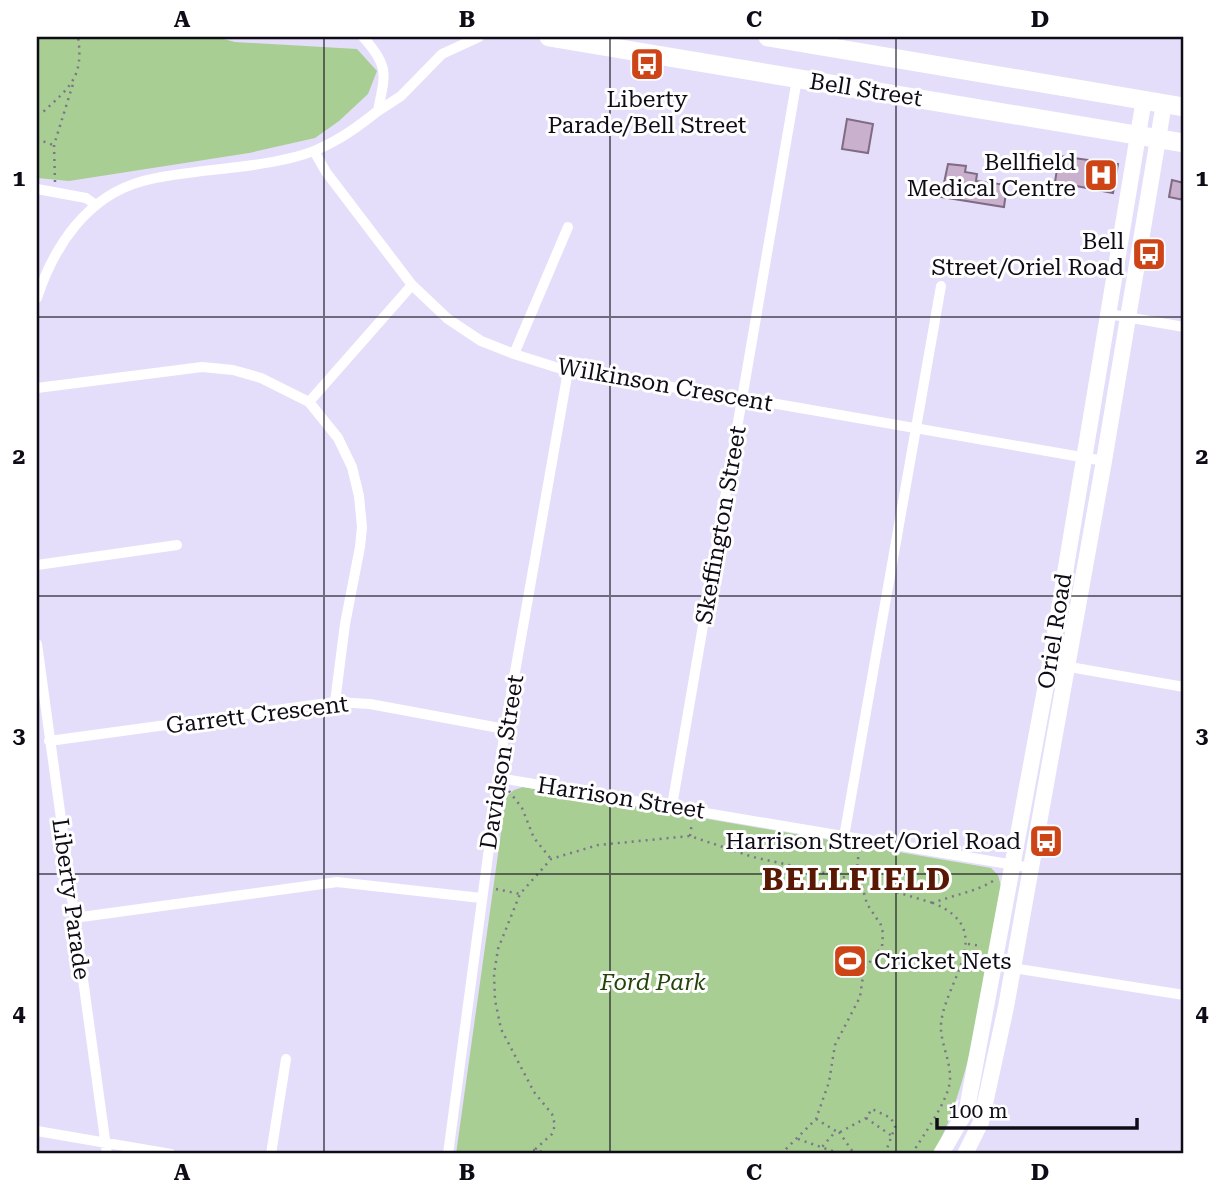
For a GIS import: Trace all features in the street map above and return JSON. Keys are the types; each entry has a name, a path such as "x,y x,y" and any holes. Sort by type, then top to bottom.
{"highway":[{"name":"Bell Street","path":"549,37 637,44 797,79 1184,143"},
{"name":"Bell Street","path":"768,37 1184,107"}],"main road":[{"name":"Oriel Road","path":"965,1154 981,1122 1032,868 1083,458 1144,99"},
{"name":"Oriel Road","path":"941,1154 967,1109 1013,865 1104,461 1164,103"}],"street":[{"path":"363,37 377,52 386,73 377,111 379,110"},
{"path":"37,298 44,274 55,252 80,219 117,191 142,181 252,165 314,151 356,129 401,96 442,54 479,37"},
{"name":"Skeffington Street","path":"672,806 797,79"},
{"name":"Wilkinson Crescent","path":"314,151 326,172 412,285 448,319 481,341 514,354 568,371 916,427 1104,461"},
{"path":"37,189 86,198 96,205"},
{"path":"514,354 568,227"},
{"path":"309,402 412,285"},
{"path":"844,837 941,286"},
{"path":"1109,314 1184,327"},
{"path":"37,388 202,367 233,370 261,377 309,402 338,438 352,467 359,496 362,527 335,702"},
{"name":"Davidson Street","path":"449,1154 481,898 505,779 505,729 568,371"},
{"path":"37,565 177,545"},
{"name":"Liberty Parade","path":"37,644 107,1154"},
{"path":"1058,665 1184,687"},
{"name":"Garrett Crescent","path":"49,741 335,702 370,704 505,729"},
{"name":"Harrison Street","path":"505,779 1032,868"},
{"path":"74,918 337,882 481,898"},
{"path":"994,965 1184,995"},
{"path":"271,1154 286,1059"},
{"path":"37,1131 171,1154"}],"path":[{"path":"55,192 54,145 73,84 80,50 78,37"},
{"path":"37,114 43,112 73,84"},
{"path":"37,139 54,145"},
{"path":"505,779 508,790 522,808 534,838 551,859"},
{"path":"530,1154 552,1134 555,1125 552,1114 534,1092 502,1029 495,1000 494,974 498,949 520,894 551,859 598,845 690,836 752,858 861,882 933,903 947,909 961,924 968,944 941,1022 950,1077 948,1092 912,1154"},
{"path":"933,903 984,887 1000,878"},
{"path":"781,1154 816,1119 828,1082 835,1045 860,997 864,969 881,947 881,925 867,904 861,882"},
{"path":"820,1154 821,1147 838,1132 866,1118 872,1109 891,1118 895,1127 885,1154"},
{"path":"866,1118 893,1136"},
{"path":"816,1119 838,1132 855,1154 860,1154"},
{"path":"798,1139 841,1154"},
{"path":"533,1150 555,1154"}],"green space":[{"path":"37,37 216,37 235,42 357,49 377,71 368,94 339,121 315,138 249,153 69,181 37,178"},
{"name":"Ford Park","path":"523,787 991,868 998,875 1001,886 976,1023 959,1090 934,1154 456,1154 506,797"}],"building":[{"path":"847,119 873,124 868,153 842,149"},
{"path":"1059,156 1118,164 1113,193 1055,182"},
{"path":"948,164 966,166 965,172 977,174 976,181 1007,185 1004,207 941,197"},
{"path":"1172,180 1184,183 1184,200 1169,197"}],"place":[{"name":"Liberty Parade/Bell Street","path":"647,64"},
{"name":"Bellfield Medical Centre","path":"1101,175"},
{"name":"Bell Street/Oriel Road","path":"1149,254"},
{"name":"Harrison Street/Oriel Road","path":"1046,841"},
{"name":"Cricket Nets","path":"850,961"}],"district":[{"name":"BELLFIELD","path":"857,879"}]}
